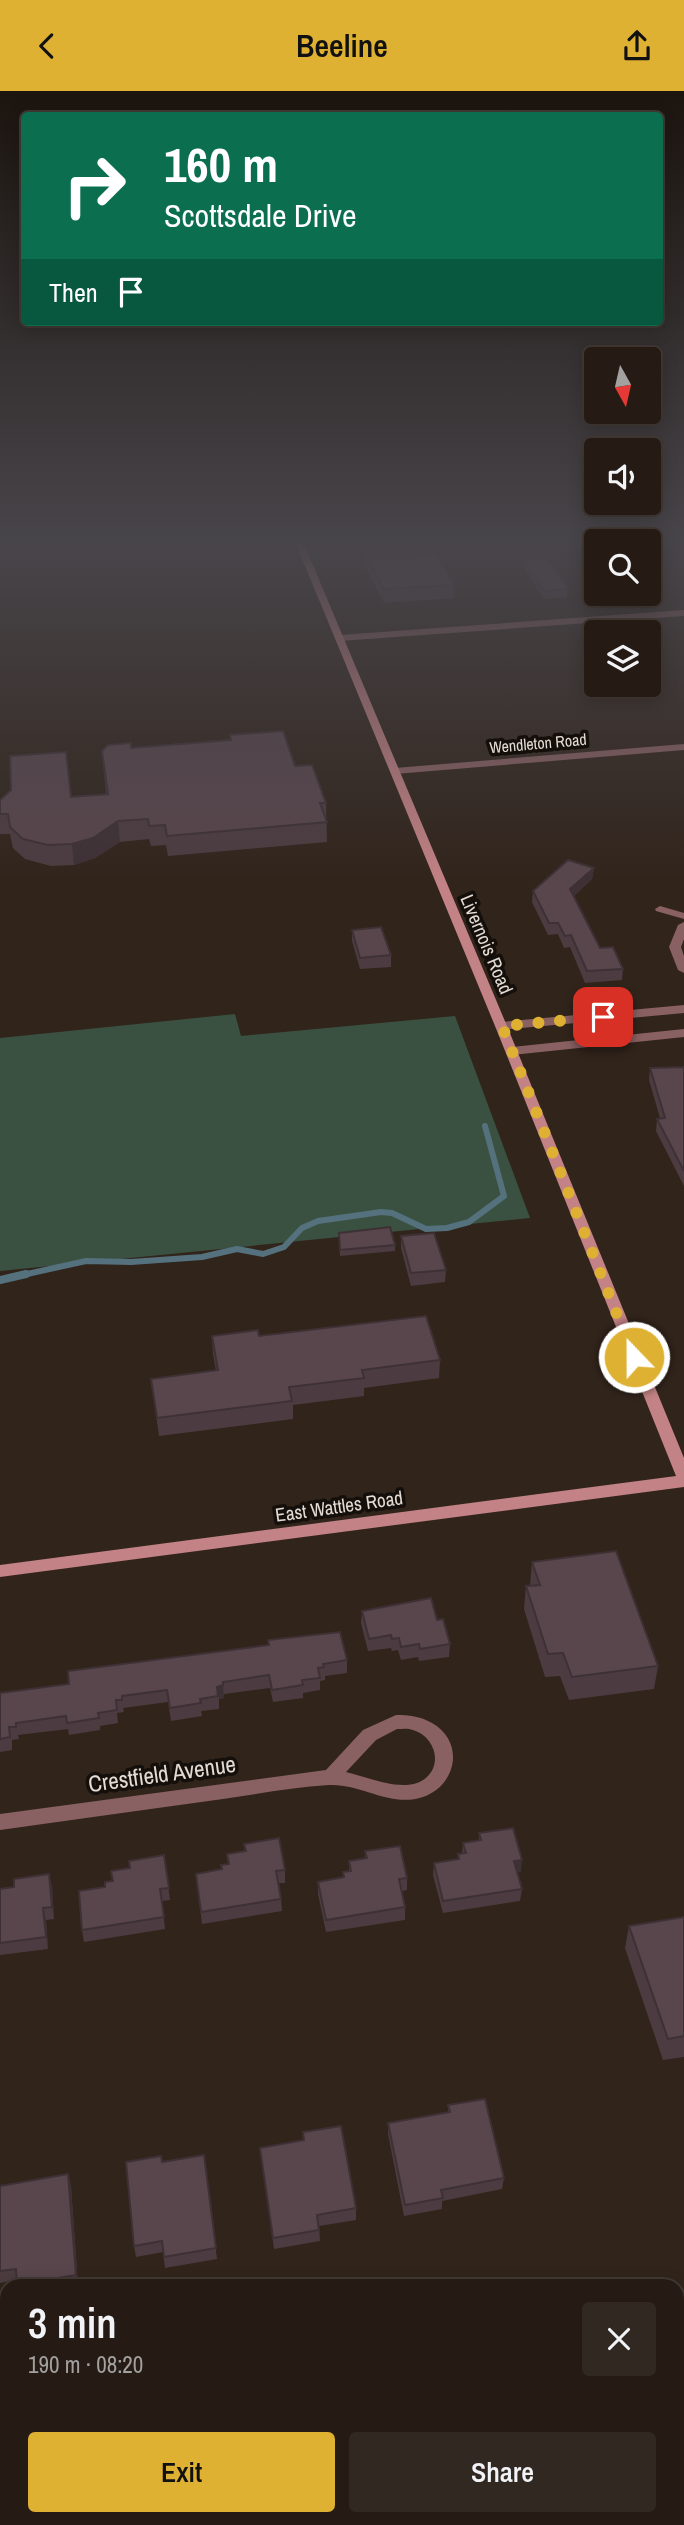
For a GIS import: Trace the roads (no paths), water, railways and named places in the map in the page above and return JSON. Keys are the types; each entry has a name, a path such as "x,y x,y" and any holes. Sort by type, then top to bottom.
{"main road":[{"name":"Livernois Road","path":"348,658 502,1026 684,1479"},
{"name":"East Wattles Road","path":"0,1571 684,1479"}],"street":[{"name":"Wendleton Road","path":"395,771 684,747"},
{"path":"660,909 684,916"},
{"path":"684,925 675,947 684,970"},
{"path":"502,1026 684,1009"},
{"path":"512,1051 684,1033"},
{"name":"Crestfield Avenue","path":"0,1822 331,1777 355,1779 404,1792 421,1790 439,1776 445,1763 444,1748 429,1728 415,1722 394,1722 365,1739 331,1777"}],"waterway":[{"path":"18,1276 86,1261 131,1262 202,1257 237,1249 263,1254 284,1247 302,1228 318,1221 381,1212 392,1213 426,1229 447,1228 469,1222 504,1196 485,1126"},
{"path":"0,1280 26,1274"}]}
